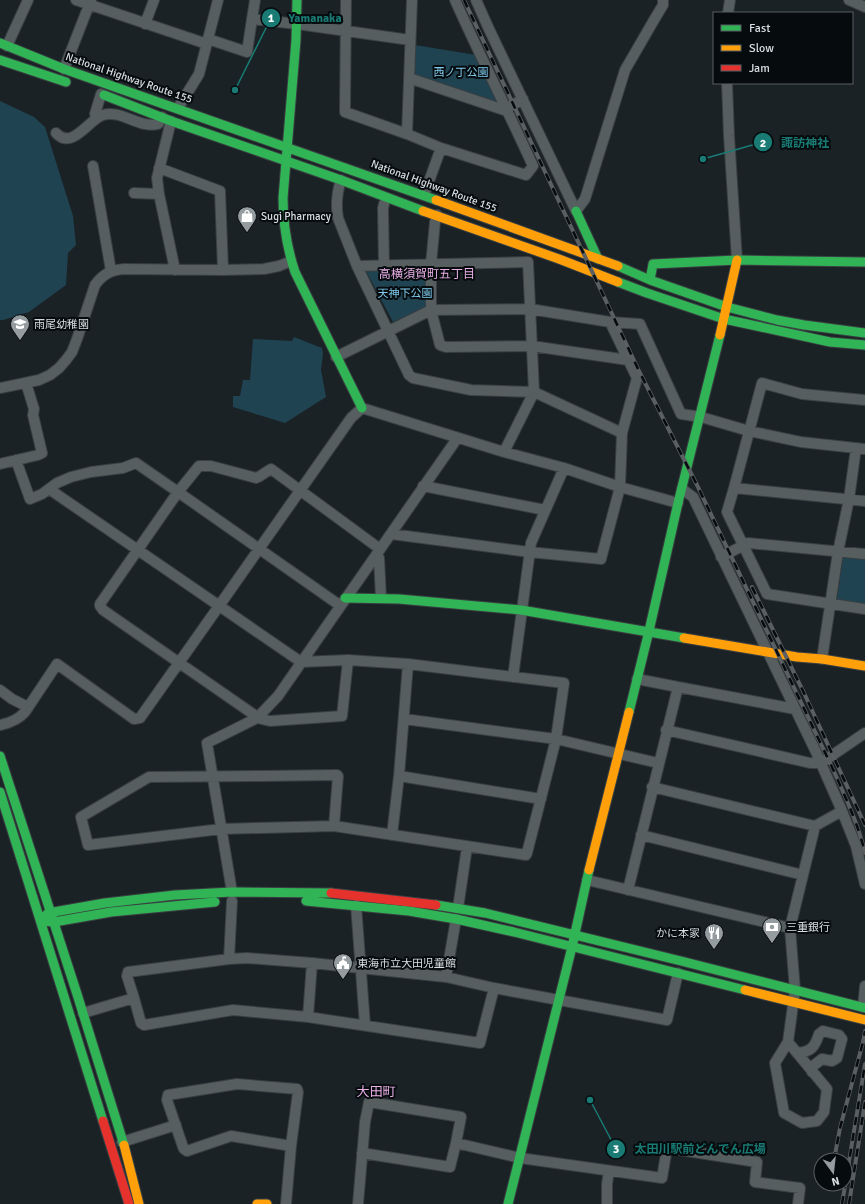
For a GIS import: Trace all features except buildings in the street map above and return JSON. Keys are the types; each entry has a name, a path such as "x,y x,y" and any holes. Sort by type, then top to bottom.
{"main road":[{"path":"297,0 297,24 283,196 283,224 291,261 336,357 362,408"},
{"name":"National Highway Route 155","path":"3,45 64,69 178,108 627,269 650,280 727,306 777,320 865,333"},
{"path":"0,60 75,85"},
{"path":"98,93 167,119 341,180 391,200 559,259 647,293 724,319 811,339 865,345"},
{"path":"576,211 598,259"},
{"path":"650,280 653,264 737,260 865,262"},
{"path":"508,1204 649,631 678,503 724,319 737,260"},
{"path":"343,602 381,598 521,610 865,666"},
{"path":"0,756 83,1013 139,1204"},
{"path":"0,792 129,1204"},
{"path":"41,920 51,912 105,903 175,895 234,898 325,893 355,894 485,913 864,1008"},
{"path":"41,920 54,922 111,912 234,898"},
{"path":"250,901 301,901 356,905 409,911 456,919 514,932 865,1020"},
{"path":"257,1204 267,1204"}],"street":[{"path":"3,45 28,0"},
{"path":"76,0 90,3 145,24 248,52 255,0"},
{"path":"145,24 154,0"},
{"path":"178,108 199,74 218,0"},
{"path":"346,0 345,112 441,148 526,175 533,166 455,0"},
{"path":"407,134 412,0"},
{"path":"476,0 576,211 585,199 625,70 663,4 663,0"},
{"path":"728,12 730,0"},
{"path":"849,0 865,7"},
{"path":"64,69 90,3"},
{"path":"252,19 410,40"},
{"path":"409,78 504,110 523,99"},
{"path":"727,84 737,260"},
{"path":"97,117 95,114 98,93"},
{"path":"56,133 61,137 72,138 97,117 104,114 116,114 135,121 154,125 167,119"},
{"path":"167,119 157,178 175,270"},
{"path":"424,196 441,148"},
{"path":"93,166 111,271"},
{"path":"159,168 220,191 223,270"},
{"path":"341,180 338,189 338,218 357,266 409,375 413,378 471,390 534,392 622,433"},
{"path":"134,193 159,194"},
{"path":"384,204 384,265"},
{"path":"437,215 431,264 431,310 440,345 446,347 532,346 628,360"},
{"path":"0,388 39,380 50,375 59,368 72,352 95,285 103,276 111,271 124,269 223,270 268,268 291,261"},
{"path":"357,266 528,262 534,392 504,452"},
{"path":"336,357 431,310 530,310 610,322 640,324 681,414 700,417 749,431 801,442 860,448 838,552 822,659"},
{"path":"390,534 529,552 601,559 620,487 622,433 636,378 610,322"},
{"path":"0,464 42,453 33,415 34,408 26,383"},
{"path":"865,400 802,394 762,383 727,512 767,594 865,609"},
{"path":"0,725 14,721 20,717 57,664 134,719 140,718 350,418 362,408 504,452 564,468 620,487 678,503"},
{"path":"229,959 234,898 207,743 257,718 278,696 379,553 390,534 454,443 456,437"},
{"path":"16,460 30,499 42,494 57,483 72,477 92,472 123,468 136,463 335,602 343,602"},
{"path":"348,660 342,716 270,720 257,718 179,662 102,610 100,604 178,492 199,466 211,466 256,478 271,469 300,490 379,553 381,598"},
{"path":"513,677 531,543 564,468"},
{"path":"423,486 545,510"},
{"path":"49,488 301,662 348,660 408,664 564,684 556,739 526,855 334,826 221,829 88,845 80,817 149,777 337,775 334,826"},
{"path":"734,488 865,501"},
{"path":"682,489 693,497 821,763 856,846 865,884"},
{"path":"721,557 748,543 865,554"},
{"path":"392,835 399,776 408,664"},
{"path":"637,679 795,709"},
{"path":"628,890 666,730 678,687"},
{"path":"0,690 12,699 28,707"},
{"path":"404,719 556,739 658,763"},
{"path":"666,730 810,763 821,763 865,733"},
{"path":"399,776 541,799"},
{"path":"652,788 815,826 842,811"},
{"path":"788,1042 826,1089 824,1112 817,1121 802,1123 784,1113 775,1063 788,1042 795,990 790,928 815,826"},
{"path":"641,835 803,875"},
{"path":"458,908 467,847"},
{"path":"587,880 790,928"},
{"path":"356,905 365,1025"},
{"path":"446,976 456,919"},
{"path":"494,988 480,1043 308,1017 233,1010 144,1025 141,1023 127,976 128,972 229,959 247,958 312,963 446,976 494,988 667,1020 678,973"},
{"path":"308,1017 312,963"},
{"path":"864,1008 865,986"},
{"path":"83,1013 134,998"},
{"path":"797,1053 805,1052 813,1047 816,1044 819,1034 823,1031 839,1034 842,1039 837,1058 832,1061 822,1059 817,1055 813,1047"},
{"path":"812,1072 813,1066 822,1059"},
{"path":"286,1204 291,1146 298,1092 297,1089 237,1084 168,1095 167,1100 184,1149 187,1151 231,1136 291,1146"},
{"path":"358,1204 362,1153 365,1122 369,1102 461,1117 450,1167 362,1153"},
{"path":"122,1142 176,1125"},
{"path":"456,1143 520,1158 662,1178 667,1148 757,1162 755,1182 800,1188 798,1204"},
{"path":"606,1204 609,1170"}],"green space":[{"name":"西ノ丁公園","path":"415,45 476,55 498,101 494,104 415,77 412,73 413,47"},
{"path":"0,101 34,117 45,127 73,216 76,245 68,253 66,285 29,312 3,320 0,320"},
{"name":"天神下公園","path":"366,271 426,271 426,308 393,322"},
{"path":"294,337 322,348 323,354 321,370 326,397 285,423 233,407 233,396 240,396 243,380 250,380 253,339 292,341"},
{"path":"845,556 865,558 865,606 839,602 837,599 843,558"}],"railway":[{"path":"464,0 639,371 697,485 831,765 855,820 865,853"},
{"path":"752,587 804,693 865,825"},
{"path":"836,1152 840,1128 865,1031"},
{"path":"842,1204 865,1064"},
{"path":"849,1204 865,1102"}],"traffic: fast":[{"path":"297,0 296,40 283,198 286,236 295,272 362,408"},
{"path":"0,43 64,69 436,200"},
{"path":"0,60 66,82"},
{"path":"104,95 171,121 341,180 423,211"},
{"path":"576,211 598,259"},
{"path":"650,280 653,264 737,260 865,262"},
{"path":"618,266 650,280 727,307 777,320 865,333"},
{"path":"618,282 724,319 830,342 865,345"},
{"path":"629,712 678,503 720,335"},
{"path":"345,598 399,599 521,610 684,638"},
{"path":"0,756 124,1145"},
{"path":"0,792 103,1121"},
{"path":"508,1204 572,947 589,870"},
{"path":"41,921 48,913 105,903 175,895 232,892 331,893"},
{"path":"306,901 409,911 456,919 514,932 745,990"},
{"path":"41,921 54,922 111,912 215,902"},
{"path":"436,905 485,913 865,1008"}],"traffic: slow":[{"path":"436,200 618,266"},
{"path":"423,211 559,259 618,282"},
{"path":"720,335 737,260"},
{"path":"684,638 797,657 822,659 865,666"},
{"path":"589,870 629,712"},
{"path":"745,990 865,1020"},
{"path":"124,1145 139,1204"},
{"path":"257,1204 267,1204"}],"traffic: jam":[{"path":"331,893 436,905"},
{"path":"103,1121 129,1204"}],"place":[{"name":"Yamanaka","path":"235,90"},
{"name":"諏訪神社","path":"703,159"},
{"name":"Sugi Pharmacy","path":"247,233"},
{"name":"雨尾幼稚園","path":"20,341"},
{"name":"三重銀行","path":"772,944"},
{"name":"かに本家","path":"714,950"},
{"name":"東海市立大田児童館","path":"343,980"},
{"name":"太田川駅前どんでん広場","path":"590,1100"}],"district":[{"name":"高横須賀町五丁目","path":"427,274"},
{"name":"大田町","path":"376,1092"}]}
